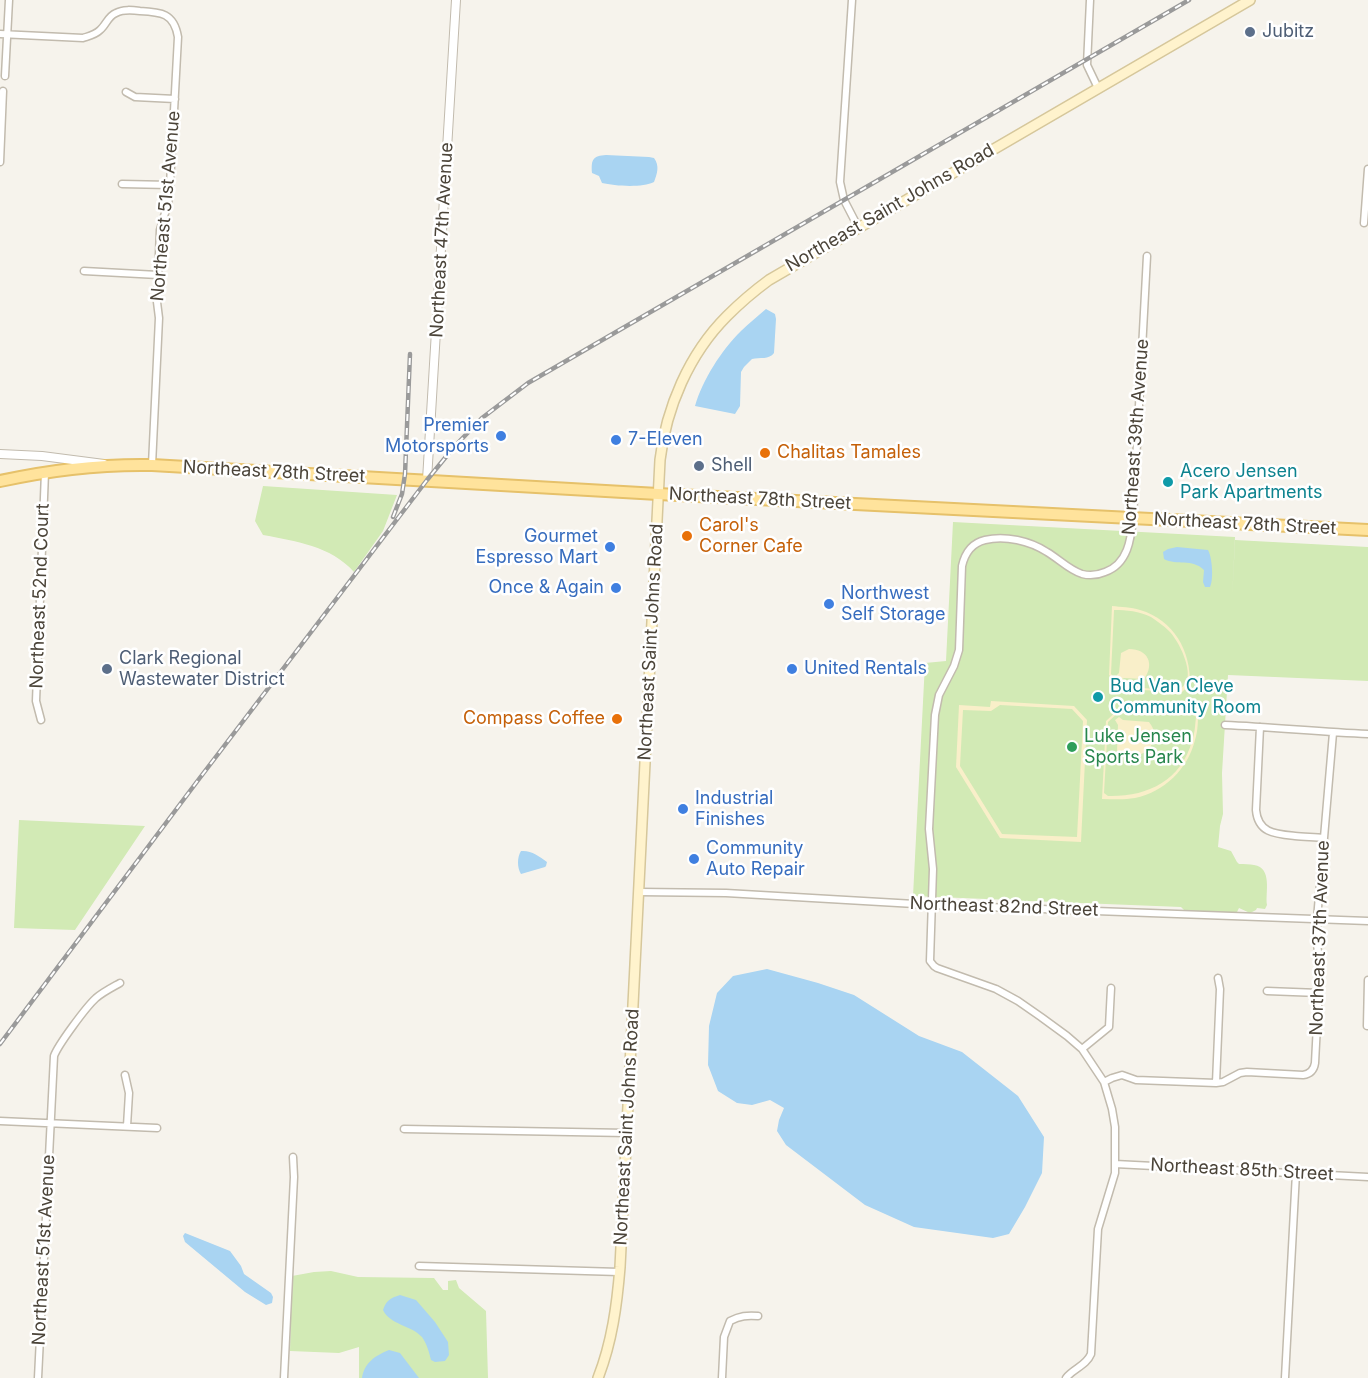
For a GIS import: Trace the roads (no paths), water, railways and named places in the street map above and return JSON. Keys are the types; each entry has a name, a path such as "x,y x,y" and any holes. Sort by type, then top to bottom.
{"main road":[{"name":"Northeast Saint Johns Road","path":"598,1378 614,1323 619,1272 661,453 674,400 683,379 694,359 726,316 769,280 1250,0"},
{"name":"Northeast 78th Street","path":"0,481 45,472 108,465 152,465 658,494 1368,530"}],"street":[{"path":"5,76 3,34 9,0"},
{"name":"Northeast 47th Avenue","path":"428,480 456,0"},
{"path":"852,0 840,182 844,200 858,227"},
{"path":"1090,0 1087,65 1098,88"},
{"name":"Northeast 51st Avenue","path":"3,34 83,38 94,35 116,12 127,10 158,12 172,20 177,28 170,185 168,205 160,230 157,302 159,318 152,465"},
{"path":"0,162 3,91"},
{"path":"126,92 135,97 175,99"},
{"path":"1364,222 1368,169"},
{"path":"122,184 170,185"},
{"name":"Northeast 39th Avenue","path":"932,904 933,869 929,828 935,716 939,695 958,655 964,557 972,546 979,542 989,539 1010,539 1042,549 1078,572 1089,575 1113,568 1123,558 1129,544 1133,518 1147,256"},
{"path":"84,271 158,275"},
{"path":"0,454 42,456 108,465"},
{"name":"Northeast 52nd Court","path":"40,720 36,700 45,472"},
{"path":"1225,725 1368,734"},
{"path":"1260,727 1256,810 1258,820 1265,829 1274,834 1324,838"},
{"name":"Northeast 37th Avenue","path":"1216,1083 1244,1072 1303,1075 1312,1071 1315,1063 1320,964 1317,919 1333,733"},
{"name":"Northeast 82nd Street","path":"639,892 726,893 932,904 1368,921"},
{"path":"932,904 929,958 931,963 937,968 974,980 1005,994 1067,1036 1082,1049 1104,1082 1112,1109 1115,1127 1115,1164 1098,1228 1090,1357 1085,1364 1066,1378"},
{"path":"1104,1082 1122,1076 1136,1080 1216,1083 1220,989 1218,978"},
{"path":"1367,1026 1368,980"},
{"name":"Northeast 51st Avenue","path":"38,1378 53,1060 56,1051 93,1000 120,983"},
{"path":"1082,1049 1108,1027 1111,988"},
{"path":"1267,991 1319,993"},
{"path":"125,1075 129,1093 128,1126"},
{"path":"0,1120 158,1128"},
{"path":"404,1129 627,1133"},
{"path":"284,1378 294,1177 293,1157"},
{"name":"Northeast 85th Street","path":"1115,1164 1368,1177"},
{"path":"1285,1378 1296,1173"},
{"path":"419,1266 619,1272"},
{"path":"722,1378 724,1337 730,1321 746,1315 758,1316"}],"water":[{"path":"606,155 654,158 657,173 654,182 636,186 602,183 599,176 592,173 592,164 596,157"},
{"path":"766,309 775,314 776,319 774,353 767,357 752,359 744,367 741,372 740,406 735,414 695,406 708,376 726,347"},
{"path":"1177,547 1208,550 1212,568 1210,587 1205,587 1204,570 1199,566 1164,559 1163,552"},
{"path":"521,851 528,851 538,856 547,862 546,866 521,874 518,862"},
{"path":"767,969 854,995 919,1036 962,1052 1018,1096 1044,1137 1042,1173 1009,1234 993,1238 914,1227 865,1205 786,1145 777,1131 784,1108 770,1100 752,1105 737,1103 718,1091 708,1065 709,1026 717,993 733,976"},
{"path":"185,1233 230,1251 244,1274 271,1293 272,1303 266,1305 245,1292 185,1242 183,1236"},
{"path":"400,1295 416,1300 435,1322 448,1342 449,1355 445,1361 431,1360 422,1337 386,1315 383,1310 386,1304"},
{"path":"389,1350 400,1353 419,1378 362,1378 371,1360"}],"railway":[{"path":"0,1044 427,480 482,418 528,383 1189,0"},
{"path":"393,517 402,494 405,474 410,354"}],"place":[{"name":"Jubitz","path":"1250,32"},
{"name":"Premier Motorsports","path":"501,436"},
{"name":"7-Eleven","path":"616,440"},
{"name":"Chalitas Tamales","path":"765,453"},
{"name":"Shell","path":"699,466"},
{"name":"Acero Jensen Park Apartments","path":"1168,482"},
{"name":"Carol's Corner Cafe","path":"687,536"},
{"name":"Gourmet Espresso Mart","path":"610,547"},
{"name":"Once & Again","path":"616,588"},
{"name":"Northwest Self Storage","path":"829,604"},
{"name":"Clark Regional Wastewater District","path":"107,669"},
{"name":"United Rentals","path":"792,669"},
{"name":"Bud Van Cleve Community Room","path":"1098,697"},
{"name":"Compass Coffee","path":"617,719"},
{"name":"Luke Jensen Sports Park","path":"1072,747"},
{"name":"Industrial Finishes","path":"683,809"},
{"name":"Community Auto Repair","path":"694,859"}]}
